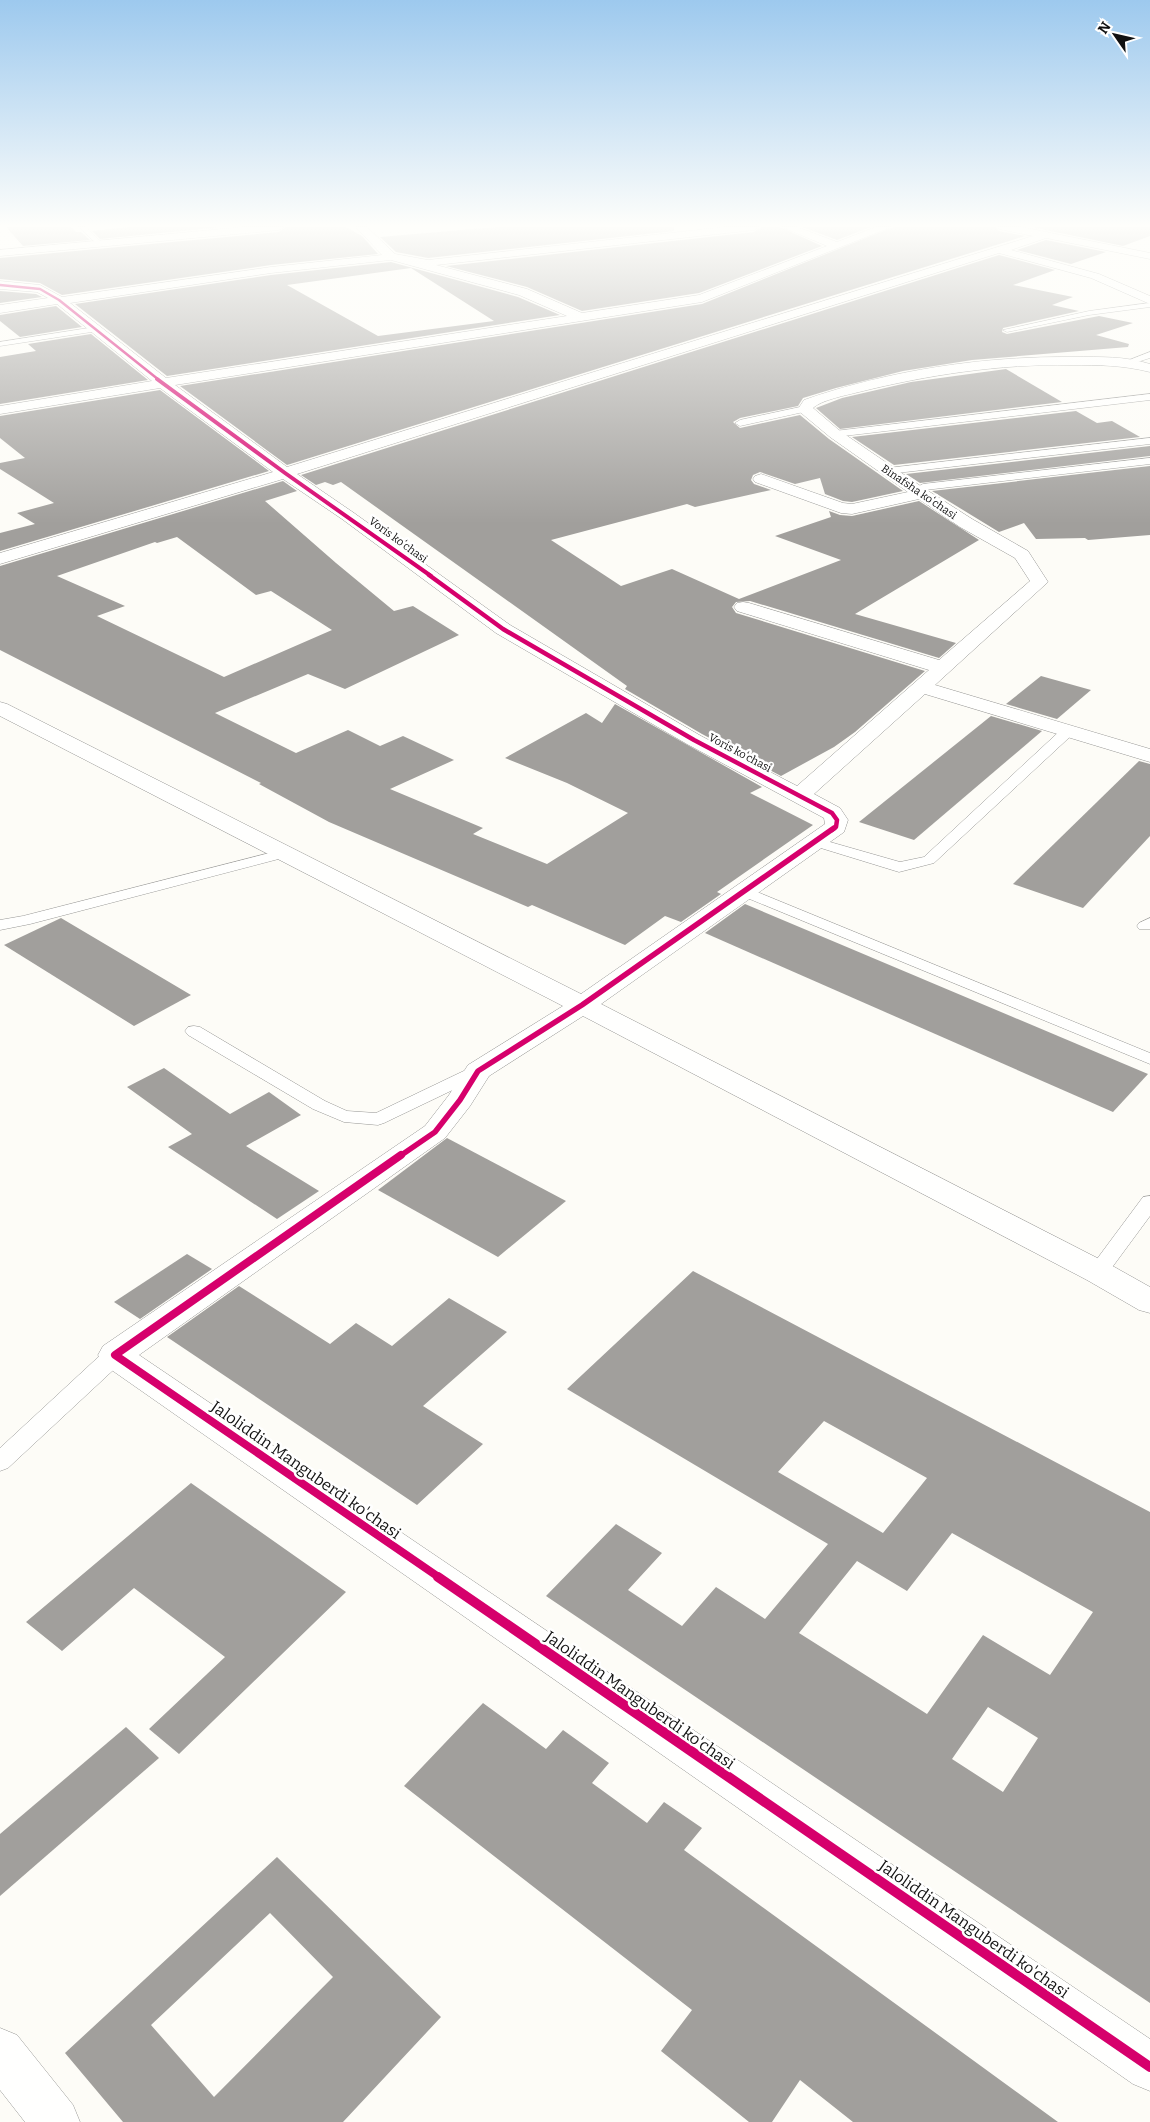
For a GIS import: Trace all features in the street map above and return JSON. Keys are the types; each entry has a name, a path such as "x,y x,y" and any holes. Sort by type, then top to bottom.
{"street":[{"name":"Voris koʻchasi","path":"91,326 163,383 284,473 348,516 503,629 694,740 832,813 837,820 836,827 816,842"},
{"path":"0,410 524,326"},
{"path":"0,559 756,326"},
{"path":"805,409 809,403 821,398 944,370 1028,362 1131,361 1150,368"},
{"name":"Binafsha koʻchasi","path":"800,796 1040,582 1022,556 966,524 835,434 805,409"},
{"path":"761,479 841,508 852,509 919,492"},
{"path":"743,607 944,668"},
{"path":"921,687 1150,756"},
{"path":"0,708 582,1005 1098,1272 1150,1302"},
{"path":"115,1355 434,1132 460,1100 478,1070 582,1005 816,842"},
{"name":"Jaloliddin Manguberdi ko'chasi","path":"115,1355 1150,2067"},
{"path":"0,2052 56,2122"}],"lane":[{"path":"1007,330 1026,326"},
{"path":"0,344 95,329"},
{"path":"1131,361 1150,355"},
{"path":"835,434 1150,397"},
{"path":"740,423 805,409"},
{"path":"888,471 1150,440"},
{"path":"919,492 922,488 989,478 1150,461"},
{"path":"962,462 989,478"},
{"path":"816,842 899,867 913,866 929,860 1068,731"},
{"path":"0,925 24,921 285,853"},
{"path":"745,892 1150,1060"},
{"path":"194,1031 319,1105 344,1116 378,1119 478,1070"},
{"path":"1098,1272 1150,1202"},
{"path":"0,1462 115,1355"}],"building":[{"path":"6,326 82,327 20,337"},
{"path":"103,326 360,326 378,336 455,326 489,326 167,376"},
{"path":"562,326 735,326 287,465 180,386"},
{"path":"774,326 1012,326 1003,328 1002,332 1007,334 1048,326 1124,326 1096,335 1129,344 1128,347 972,360 903,371 803,398 798,406 740,418 733,422 740,428 800,415 829,439 903,491 852,502 843,501 825,494 820,478 795,484 760,472 753,475 751,480 754,484 771,490 695,507 687,504 551,540 621,586 672,569 739,599 841,560 775,536 831,517 829,511 840,515 852,516 919,501 979,540 855,614 956,643 939,658 750,601 736,602 732,607 736,613 925,671 855,732 834,747 781,776 702,734 625,689 627,686 341,482 333,485 325,482 316,485 301,475"},
{"path":"91,334 148,380 0,404 0,357 36,351 28,344"},
{"path":"1006,369 1062,402 840,429 816,408 842,398 911,382"},
{"path":"160,390 269,471 0,551 0,533 35,524 17,513 54,503 0,469 0,463 25,458 0,438 0,416"},
{"path":"1076,411 1097,423 1112,421 1140,437 894,465 852,437"},
{"path":"1150,446 1150,456 920,483 906,474"},
{"path":"1150,466 1150,535 1088,540 1085,538 1036,539 1024,523 999,532 932,491"},
{"path":"283,481 297,491 265,501 394,611 413,606 459,635 345,689 308,674 215,713 296,753 348,730 380,746 403,736 454,760 390,789 483,828 473,834 547,864 628,813 567,783 505,758 586,713 602,723 615,704 762,787 750,793 813,825 717,892 721,894 681,922 665,916 625,945 532,905 528,907 329,822 259,784 261,783 0,650 0,566","holes":["177,537 256,595 271,591 332,630 224,677 97,616 125,606 57,576 155,542"]},
{"path":"1041,676 1091,690 1057,719 1006,704"},
{"path":"991,716 1042,731 914,840 859,822"},
{"path":"1139,761 1150,764 1150,836 1083,908 1013,884"},
{"path":"745,904 1148,1074 1113,1112 705,933"},
{"path":"61,918 191,995 134,1026 4,945"},
{"path":"164,1068 230,1114 269,1092 301,1115 246,1146 319,1191 277,1219 168,1147 192,1134 127,1087"},
{"path":"447,1138 566,1201 498,1257 378,1190"},
{"path":"187,1254 212,1269 140,1319 114,1302"},
{"path":"693,1271 1150,1512 1150,2003 546,1596 616,1524 662,1553 628,1590 682,1626 716,1587 765,1619 828,1544 567,1389","holes":["824,1421 927,1478 883,1533 778,1472","952,1533 1093,1612 1050,1675 983,1635 927,1714 799,1633 857,1561 907,1591","988,1707 1038,1738 1003,1792 952,1759"]},
{"path":"239,1286 330,1344 356,1323 392,1346 449,1298 507,1332 423,1406 483,1444 417,1505 167,1337"},
{"path":"191,1483 346,1592 179,1754 149,1729 225,1657 134,1588 62,1651 26,1622"},
{"path":"483,1703 546,1749 563,1730 609,1763 592,1783 647,1823 664,1802 702,1828 684,1850 1058,2122 853,2122 800,2080 772,2122 749,2122 661,2051 692,2010 404,1786"},
{"path":"126,1727 159,1758 0,1896 0,1834"},
{"path":"277,1857 441,2017 343,2122 123,2122 65,2053","holes":["270,1913 333,1977 214,2097 151,2025"]}],"cycle path":[{"path":"92,326 163,383 285,473 348,516 503,629 694,740 832,813 837,820 836,827 582,1005 478,1071 460,1100 435,1132 115,1355 1150,2067"}]}
